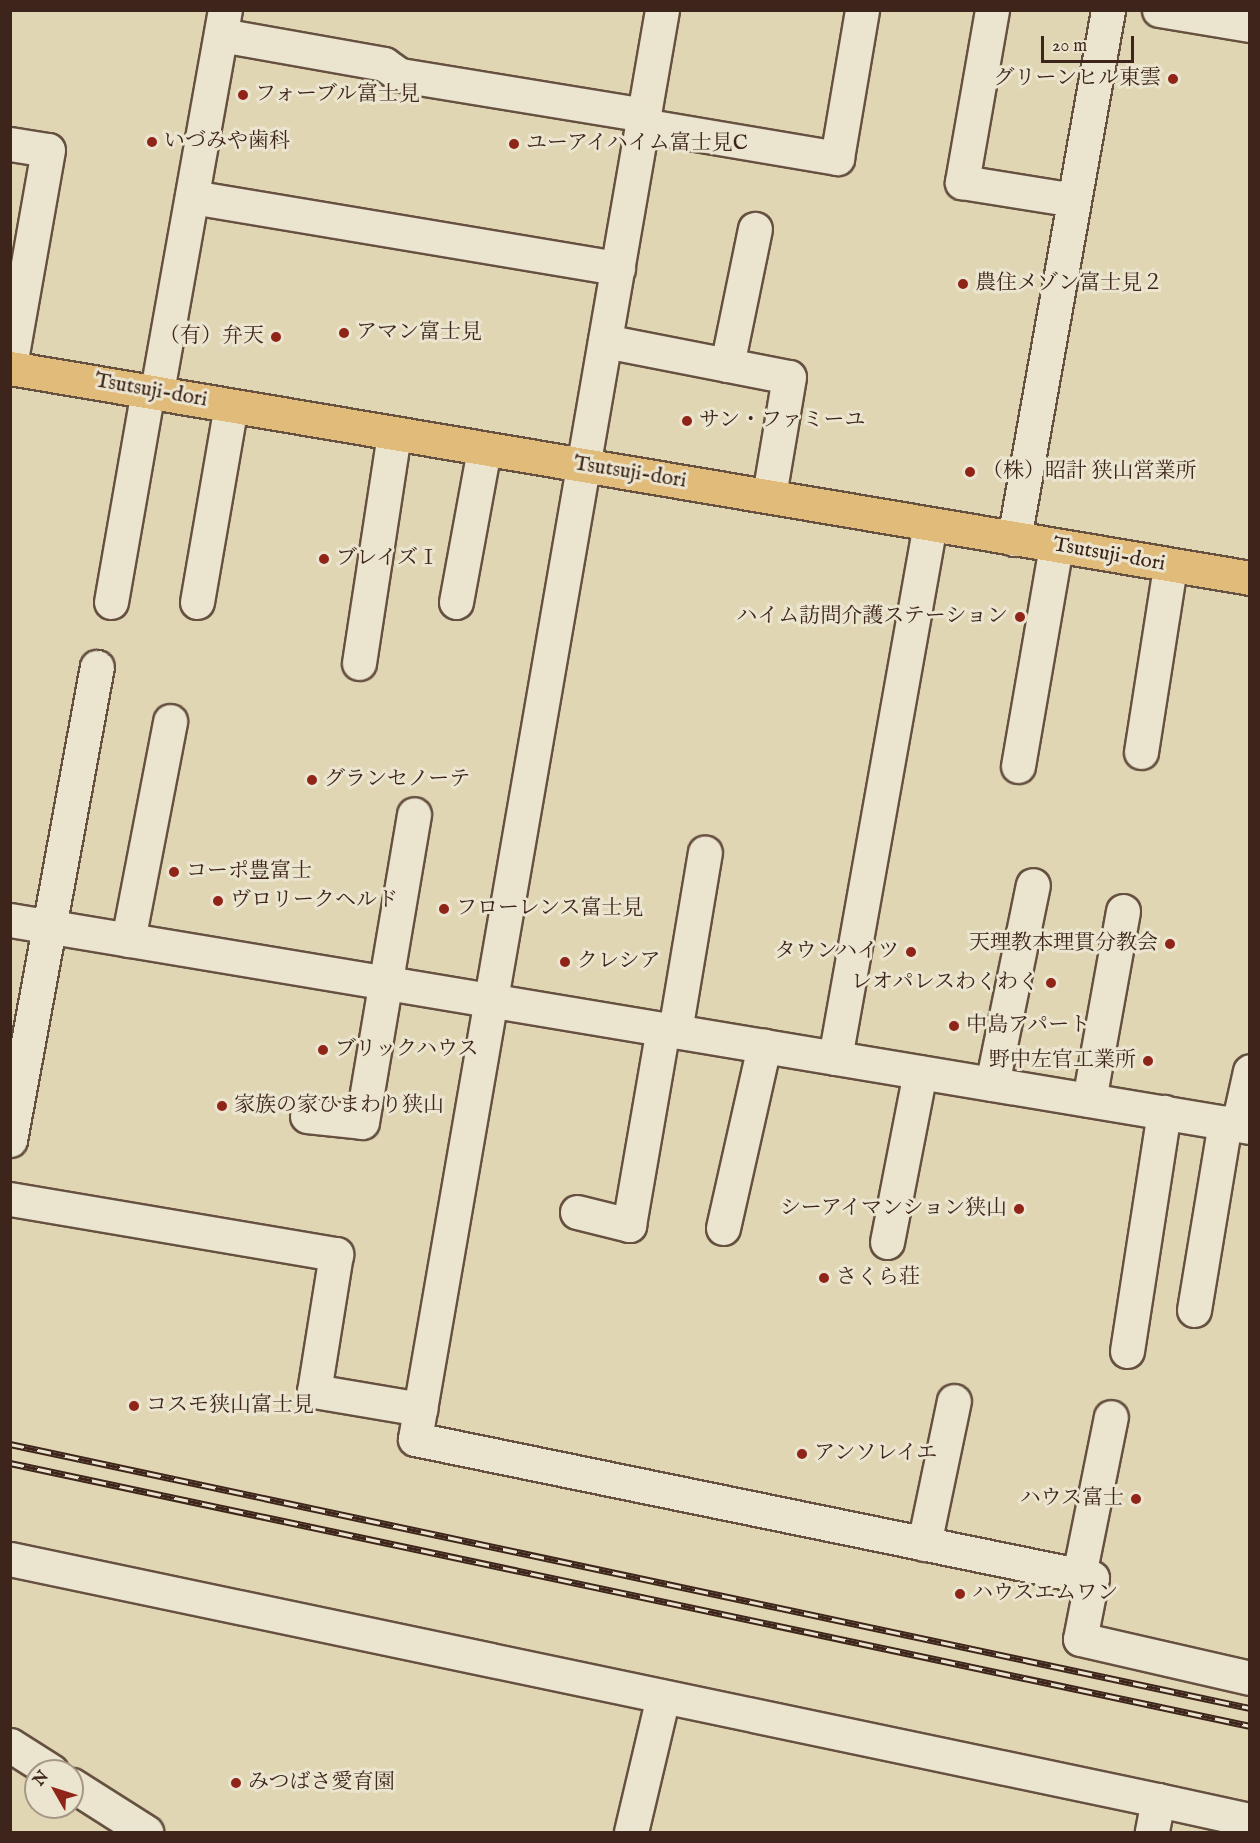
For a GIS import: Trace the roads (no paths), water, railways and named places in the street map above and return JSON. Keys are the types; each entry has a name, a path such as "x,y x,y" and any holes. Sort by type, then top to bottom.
{"main road":[{"name":"Tsutsuji-dori","path":"10,366 484,450 769,495 1250,578"}],"street":[{"path":"662,10 415,1439 1092,1578 1080,1639 1250,1678"},
{"path":"111,602 192,198 223,23 384,64 400,75 837,159 862,10"},
{"path":"992,10 962,182 1074,200"},
{"path":"1014,539 1108,10"},
{"path":"1159,10 1250,25"},
{"path":"10,144 48,150 10,366"},
{"path":"192,198 618,268"},
{"path":"728,365 754,229"},
{"path":"605,341 789,377 769,495"},
{"path":"197,603 231,406"},
{"path":"359,663 394,434"},
{"path":"456,602 484,450"},
{"path":"835,1058 930,524"},
{"path":"1018,766 1056,546"},
{"path":"1141,752 1170,566"},
{"path":"10,1140 97,667"},
{"path":"129,940 170,721"},
{"path":"307,1116 362,1122 388,983 414,814"},
{"path":"577,1212 629,1225 705,852"},
{"path":"992,1084 1033,885"},
{"path":"1089,1100 1123,911"},
{"path":"10,920 1238,1125"},
{"path":"723,1228 764,1046"},
{"path":"1194,1310 1250,1071"},
{"path":"887,1242 920,1072"},
{"path":"1127,1352 1164,1112"},
{"path":"10,1199 336,1254 314,1391 420,1409"},
{"path":"924,1544 954,1401"},
{"path":"1079,1575 1111,1417"},
{"path":"10,1559 1250,1820"},
{"path":"631,1833 663,1697"},
{"path":"10,1745 32,1759"},
{"path":"84,1793 146,1833"},
{"path":"1152,1833 1158,1800"}],"railway":[{"path":"10,1444 1250,1708"},
{"path":"10,1463 1250,1726"}],"place":[{"name":"グリーンヒル東雲","path":"1173,79"},
{"name":"フォーブル富士見","path":"243,95"},
{"name":"いづみや歯科","path":"152,142"},
{"name":"ユーアイハイム富士見C","path":"514,144"},
{"name":"農住メゾン富士見２","path":"963,284"},
{"name":"アマン富士見","path":"344,333"},
{"name":"（有）弁天","path":"276,337"},
{"name":"サン・ファミーユ","path":"687,421"},
{"name":"（株）昭計 狭山営業所","path":"970,472"},
{"name":"ブレイズⅠ","path":"324,559"},
{"name":"ハイム訪問介護ステーション","path":"1020,617"},
{"name":"グランセノーテ","path":"312,780"},
{"name":"コーポ豊富士","path":"174,872"},
{"name":"ヴロリークヘルド","path":"218,901"},
{"name":"フローレンス富士見","path":"444,909"},
{"name":"天理教本理貫分教会","path":"1170,944"},
{"name":"タウンハイツ","path":"911,952"},
{"name":"クレシア","path":"565,962"},
{"name":"レオパレスわくわく","path":"1051,983"},
{"name":"中島アパート","path":"954,1026"},
{"name":"ブリックハウス","path":"323,1050"},
{"name":"野中左官工業所","path":"1148,1061"},
{"name":"家族の家ひまわり狭山","path":"222,1106"},
{"name":"シーアイマンション狭山","path":"1019,1209"},
{"name":"さくら荘","path":"824,1278"},
{"name":"コスモ狭山富士見","path":"134,1406"},
{"name":"アンソレイエ","path":"802,1454"},
{"name":"ハウス富士","path":"1136,1499"},
{"name":"ハウスエムワン","path":"960,1594"},
{"name":"みつばさ愛育園","path":"236,1783"}]}
